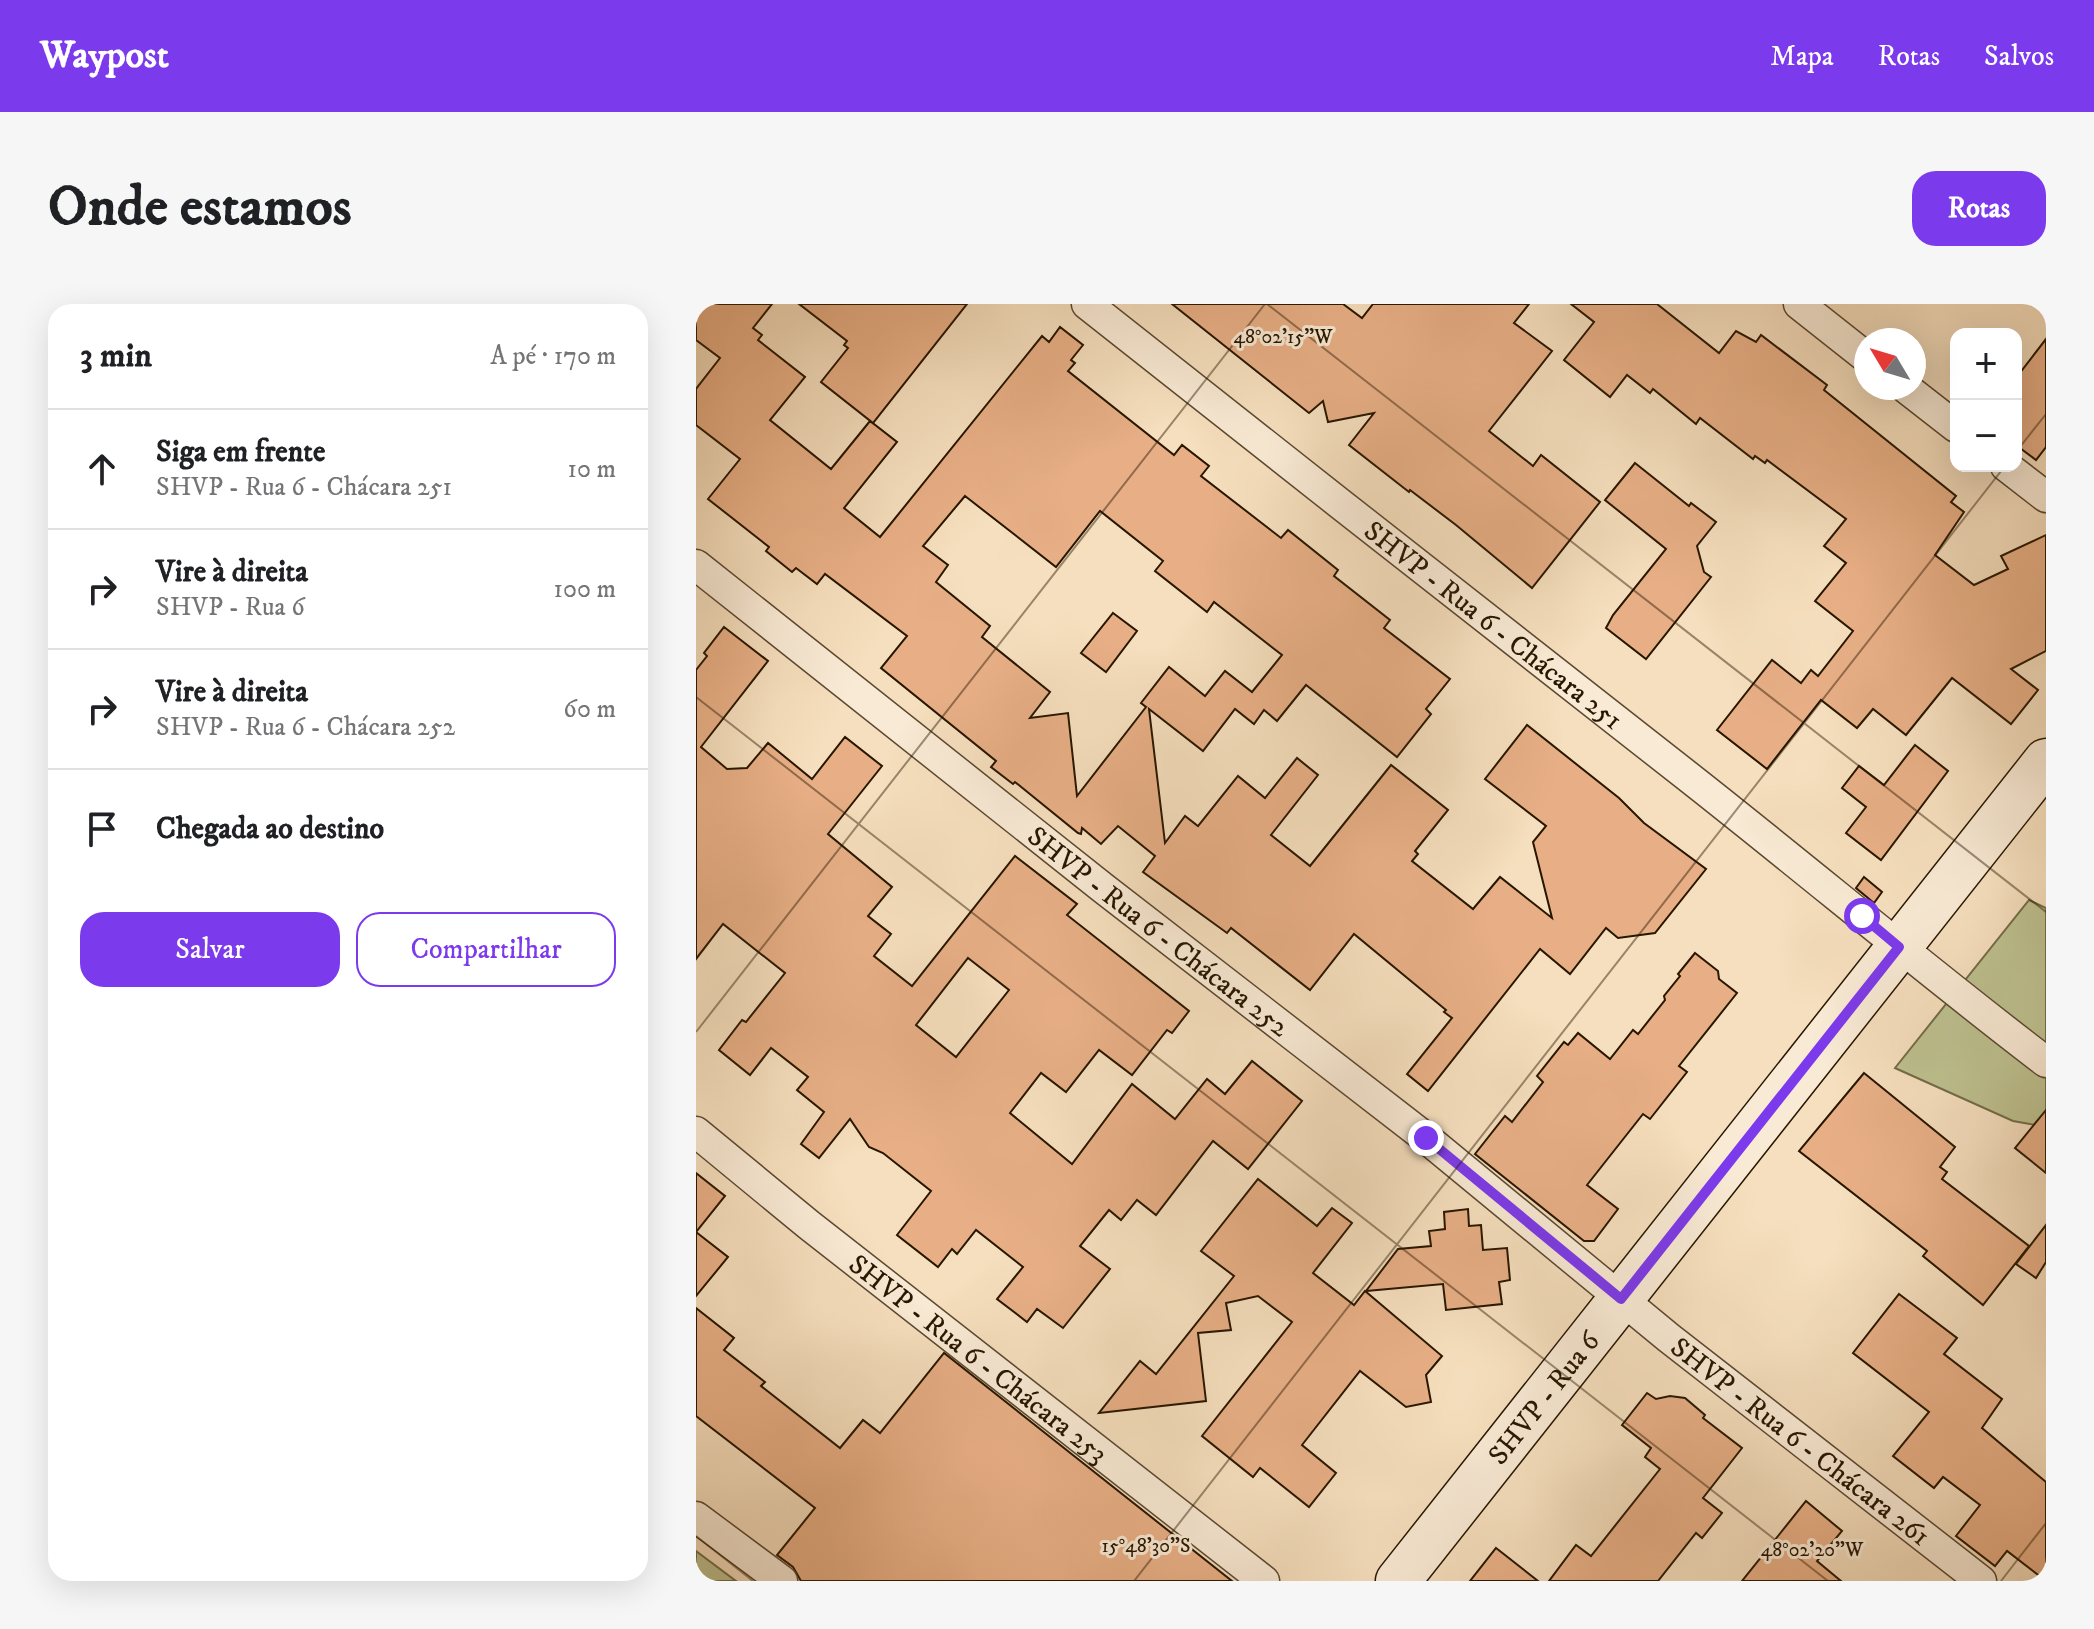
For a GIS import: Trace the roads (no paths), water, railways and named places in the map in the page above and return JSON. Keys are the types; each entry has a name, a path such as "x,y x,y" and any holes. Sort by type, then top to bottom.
{"street":[{"name":"SHVP - Rua 6 - Chácara 251","path":"1087,304 2046,1062"},
{"path":"1799,304 1854,348"},
{"path":"1921,400 1950,422"},
{"path":"2014,472 2046,497"},
{"name":"SHVP - Rua 6 - Chácara 252","path":"696,565 1103,888 1426,1138 1621,1299"},
{"name":"SHVP - Rua 6","path":"1398,1581 2046,761"},
{"name":"SHVP - Rua 6 - Chácara 253","path":"696,1132 809,1225 1264,1581"},
{"name":"SHVP - Rua 6 - Chácara 261","path":"1621,1299 1981,1581"},
{"path":"696,1517 782,1581"}]}
